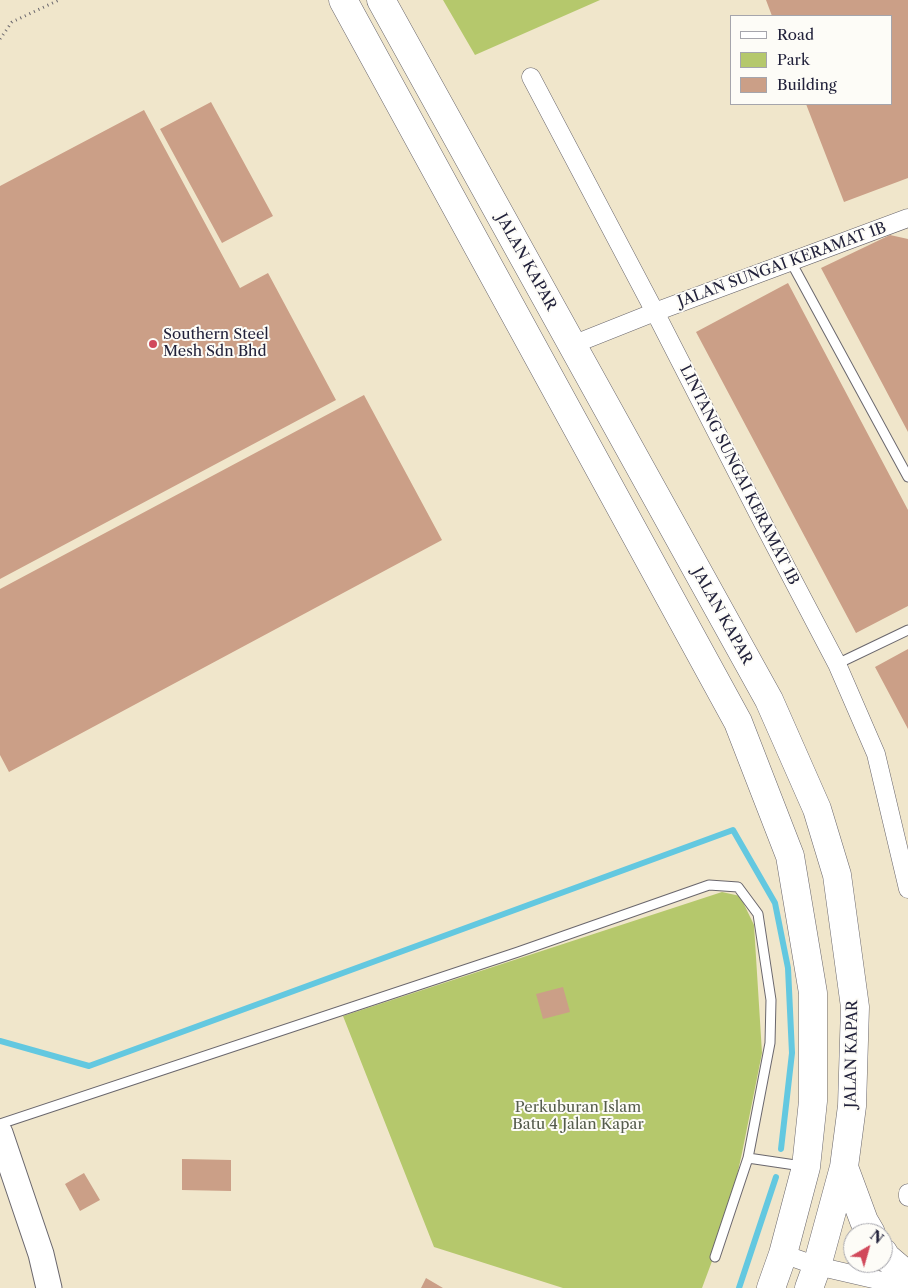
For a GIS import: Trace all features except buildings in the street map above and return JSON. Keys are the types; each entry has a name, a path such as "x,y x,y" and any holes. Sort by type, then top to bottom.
{"highway":[{"path":"343,0 738,722 790,856 813,993 813,1101 806,1167 771,1288"},
{"name":"JALAN KAPAR","path":"381,0 769,700 817,809 837,875 855,1007 852,1106 844,1166 813,1277"},
{"path":"844,1166 865,1223"},
{"path":"893,1263 908,1276"}],"street":[{"name":"LINTANG SUNGAI KERAMAT 1B","path":"531,77 837,664 876,754 908,889"},
{"name":"JALAN SUNGAI KERAMAT 1B","path":"572,345 655,312 908,218"},
{"path":"0,1133 41,1254 49,1288"},
{"path":"782,1254 813,1277 908,1287"}],"lane":[{"path":"792,262 908,477"},
{"path":"837,664 908,630"},
{"path":"0,1124 518,952 709,884 738,887 758,914 771,1000 770,1043 748,1158 715,1257"},
{"path":"748,1158 806,1167"}],"path":[{"path":"0,39 12,22 59,0"}],"green space":[{"path":"443,0 600,0 475,55"},
{"name":"Perkuburan Islam Batu 4 Jalan Kapar","path":"722,892 740,896 754,925 762,1053 727,1221 702,1288 563,1288 434,1247 343,1016"}],"waterway":[{"path":"0,1041 89,1066 733,830 775,903 788,968 792,1053 781,1149"},
{"path":"739,1288 776,1177"}],"place":[{"name":"Southern Steel Mesh Sdn Bhd","path":"153,344"}]}
